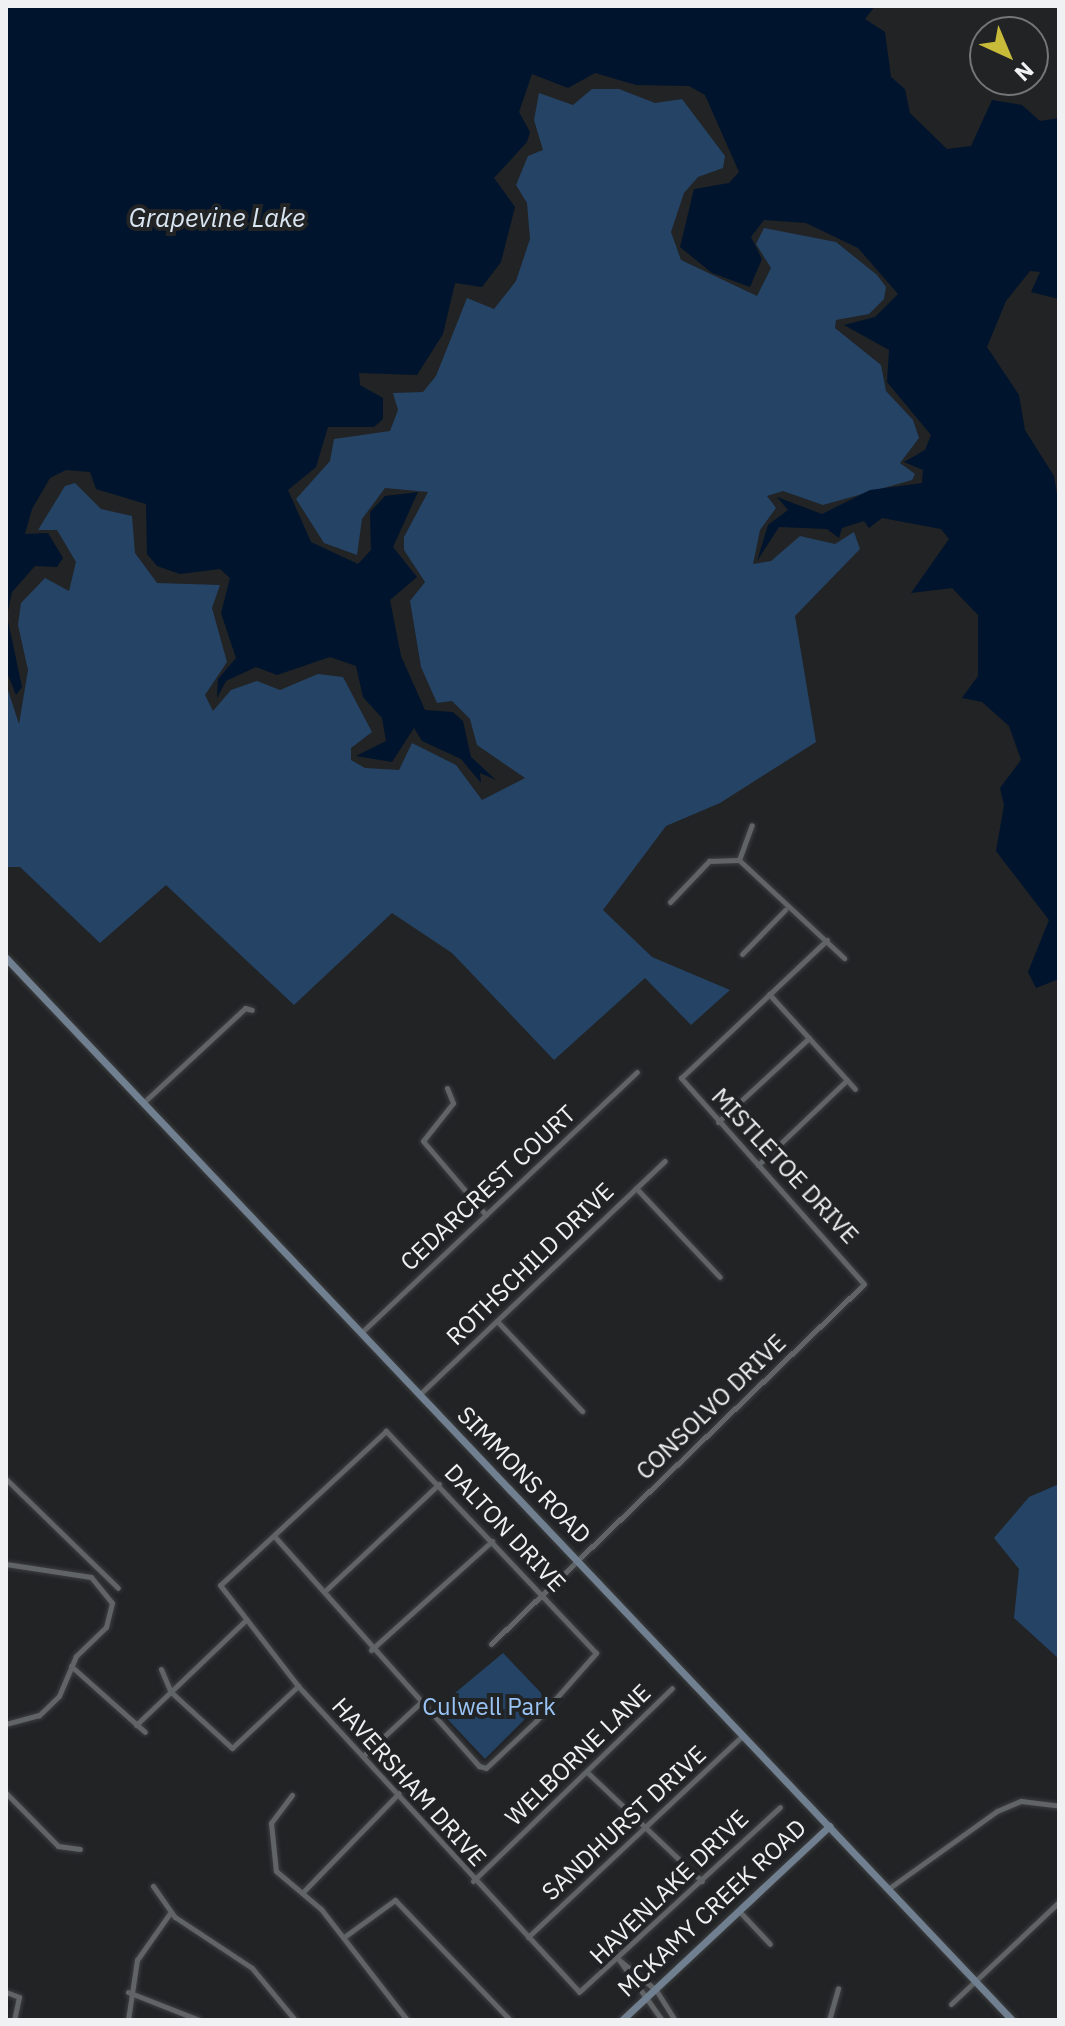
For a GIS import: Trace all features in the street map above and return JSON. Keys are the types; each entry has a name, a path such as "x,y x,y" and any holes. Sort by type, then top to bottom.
{"street":[{"path":"739,860 752,825"},
{"path":"670,902 709,861 739,860 785,910 827,940 844,958"},
{"path":"742,954 785,910"},
{"path":"827,940 769,994 855,1089"},
{"name":"SIMMONS ROAD","path":"6,958 363,1331 1012,2020"},
{"name":"MISTLETOE DRIVE","path":"769,994 681,1078 718,1122 864,1278"},
{"path":"144,1102 245,1008 252,1010"},
{"path":"718,1122 809,1038"},
{"name":"CEDARCREST COURT","path":"363,1331 637,1072"},
{"path":"758,1165 847,1080"},
{"path":"447,1088 453,1103 423,1141 486,1215"},
{"name":"ROTHSCHILD DRIVE","path":"420,1394 665,1161"},
{"path":"636,1188 720,1277"},
{"name":"CONSOLVO DRIVE","path":"491,1644 864,1278"},
{"path":"497,1321 582,1411"},
{"name":"DALTON DRIVE","path":"275,1537 386,1431 596,1653 486,1768 420,1703"},
{"path":"6,1479 118,1588"},
{"path":"326,1590 439,1484"},
{"path":"275,1537 326,1590 371,1650 420,1703 363,1756"},
{"name":"HAVERSHAM DRIVE","path":"275,1537 220,1585 298,1686 399,1793 473,1881 583,1994"},
{"path":"371,1650 492,1541"},
{"path":"6,1564 91,1577 107,1593 106,1627 71,1666 49,1708 6,1724"},
{"path":"136,1725 247,1619"},
{"path":"71,1666 145,1732"},
{"path":"161,1669 171,1692 232,1748 298,1686"},
{"name":"WELBORNE LANE","path":"473,1881 588,1773 672,1688"},
{"name":"SANDHURST DRIVE","path":"528,1937 744,1734"},
{"path":"588,1773 642,1830 702,1881"},
{"path":"6,1793 58,1846 80,1849"},
{"path":"302,1893 399,1793"},
{"path":"292,1795 271,1823 273,1853 279,1876 302,1893 344,1937 407,2020"},
{"path":"888,1889 997,1811 1021,1801 1059,1806"},
{"name":"HAVENLAKE DRIVE","path":"583,1994 780,1807"},
{"name":"MCKAMY CREEK ROAD","path":"622,2020 829,1826"},
{"path":"153,1886 170,1913 252,1968 295,2020"},
{"path":"344,1937 395,1900 510,2020"},
{"path":"951,2004 1059,1902"},
{"path":"739,1911 770,1944"},
{"path":"128,2020 128,1992 144,1943 170,1913"},
{"path":"619,1960 656,1990 675,2020"},
{"path":"619,1960 662,2020"},
{"path":"829,2020 838,1988"},
{"path":"6,1992 19,1997 14,2020"},
{"path":"128,1992 199,2020"}],"green space":[{"path":"592,89 619,89 655,103 682,99 725,156 723,168 698,177 684,193 671,232 681,260 757,296 771,268 756,244 764,228 836,242 877,275 886,287 884,299 869,314 836,320 835,328 881,365 886,391 913,420 919,438 900,463 915,474 912,480 823,505 783,491 767,496 776,508 760,530 753,564 771,561 800,536 835,544 854,532 860,549 795,616 816,742 720,803 666,826 603,910 652,957 730,990 691,1025 645,978 554,1060 452,953 392,913 294,1005 166,885 100,943 20,867 6,867 6,684 19,724 28,670 18,625 21,603 45,578 69,591 76,562 57,530 38,530 65,486 75,483 101,509 132,516 135,553 157,583 220,585 212,608 227,662 205,695 213,711 231,690 257,681 280,690 318,674 343,677 372,732 351,748 351,760 365,768 399,770 412,743 456,765 482,800 525,778 477,745 470,719 452,701 437,703 421,667 410,601 425,582 404,550 404,537 428,492 385,488 362,519 357,555 324,543 296,499 330,461 334,439 390,431 398,410 393,393 423,392 436,376 467,298 494,309 516,281 530,239 527,203 516,185 528,156 543,150 534,120 539,93 573,105"},
{"path":"1059,1484 1059,1659 1014,1618 1019,1569 994,1538 1029,1497"},
{"name":"Culwell Park","path":"503,1653 546,1698 485,1759 437,1708"}],"water":[{"name":"Grapevine Lake","path":"6,6 875,6 865,19 885,32 891,77 905,89 910,113 947,149 971,146 992,100 1022,105 1040,121 1059,118 1059,299 1031,292 1040,272 1030,271 1006,301 987,347 1019,395 1025,430 1054,476 1059,506 1059,979 1036,988 1028,972 1049,920 996,851 1004,805 1000,788 1021,760 1009,726 982,702 962,698 978,676 978,615 952,588 911,593 949,539 941,529 882,518 869,528 864,521 842,528 839,538 827,529 779,527 757,561 768,525 788,510 777,497 822,514 870,490 922,483 923,470 904,462 925,450 931,435 887,382 889,350 844,325 875,317 898,294 858,248 806,223 764,220 751,237 762,259 750,287 712,273 680,247 694,189 729,183 739,172 705,95 689,86 636,85 595,73 568,88 532,74 519,112 530,132 527,142 494,178 515,207 501,262 482,287 455,283 443,334 417,375 359,373 360,385 383,398 383,419 374,427 328,427 316,467 288,490 311,542 358,564 371,550 370,512 385,496 418,492 393,547 417,577 390,600 401,656 425,710 453,712 463,721 471,757 496,780 480,773 481,783 461,759 422,741 414,728 392,762 356,756 386,741 382,718 363,697 356,666 330,657 277,675 256,667 226,681 217,698 218,679 236,658 221,613 230,578 220,569 180,574 157,566 147,554 146,504 96,489 90,472 66,470 50,478 32,509 25,534 48,533 63,558 57,567 35,566 12,592 7,616 22,687 16,695 6,670"}]}
